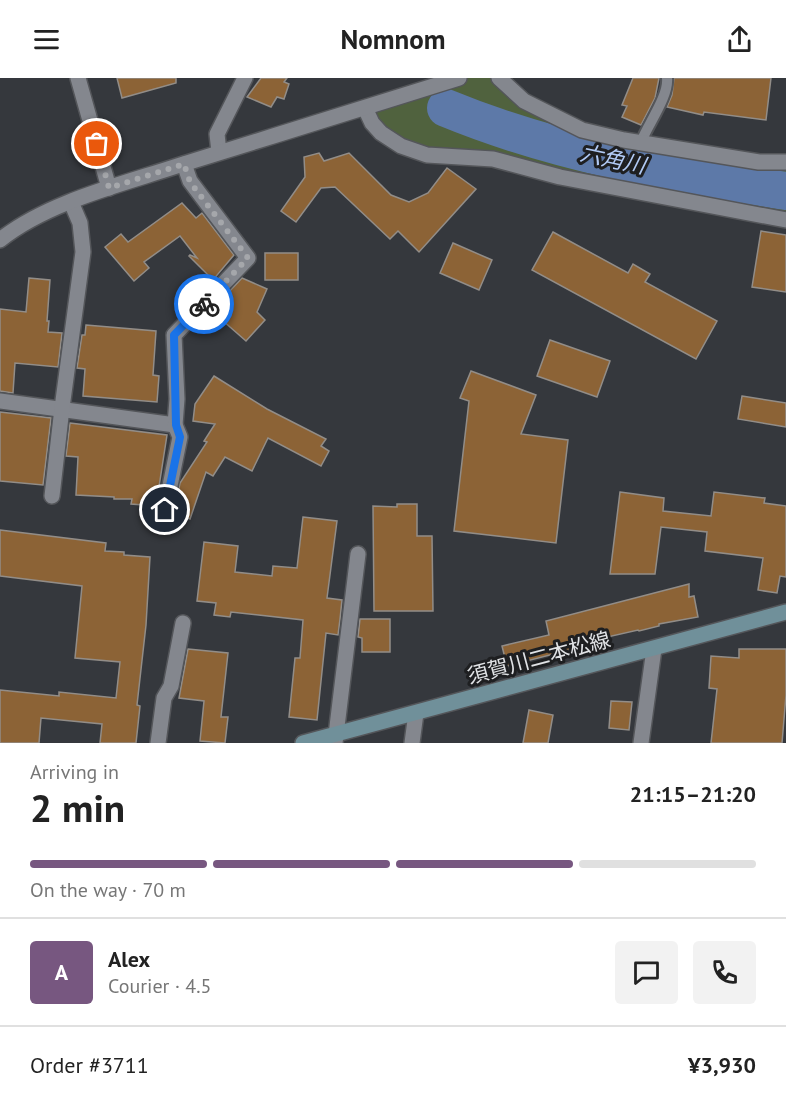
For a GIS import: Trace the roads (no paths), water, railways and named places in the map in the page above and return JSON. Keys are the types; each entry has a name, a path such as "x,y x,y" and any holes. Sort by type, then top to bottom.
{"main road":[{"name":"須賀川二本松線","path":"303,743 336,739 416,712 786,612"}],"street":[{"path":"78,78 109,188"},
{"path":"219,152 218,134 245,78"},
{"path":"0,240 12,230 71,202 109,188 459,78"},
{"path":"499,78 524,101 582,130 759,162 786,162"},
{"path":"365,108 372,123 381,133 401,146 427,155 493,159 560,177 786,220"},
{"path":"165,510 180,437 176,425 174,335 248,258 190,182 184,164"},
{"path":"52,496 83,252 80,223 71,202"},
{"path":"0,401 176,425"},
{"path":"336,739 358,554"},
{"path":"158,743 164,698 171,686 183,623"},
{"path":"641,743 654,649"},
{"path":"412,743 416,712"}],"lane":[{"path":"641,142 664,96 668,78"}],"waterway":[{"name":"六角川","path":"446,108 487,124 613,160 786,191"}]}
